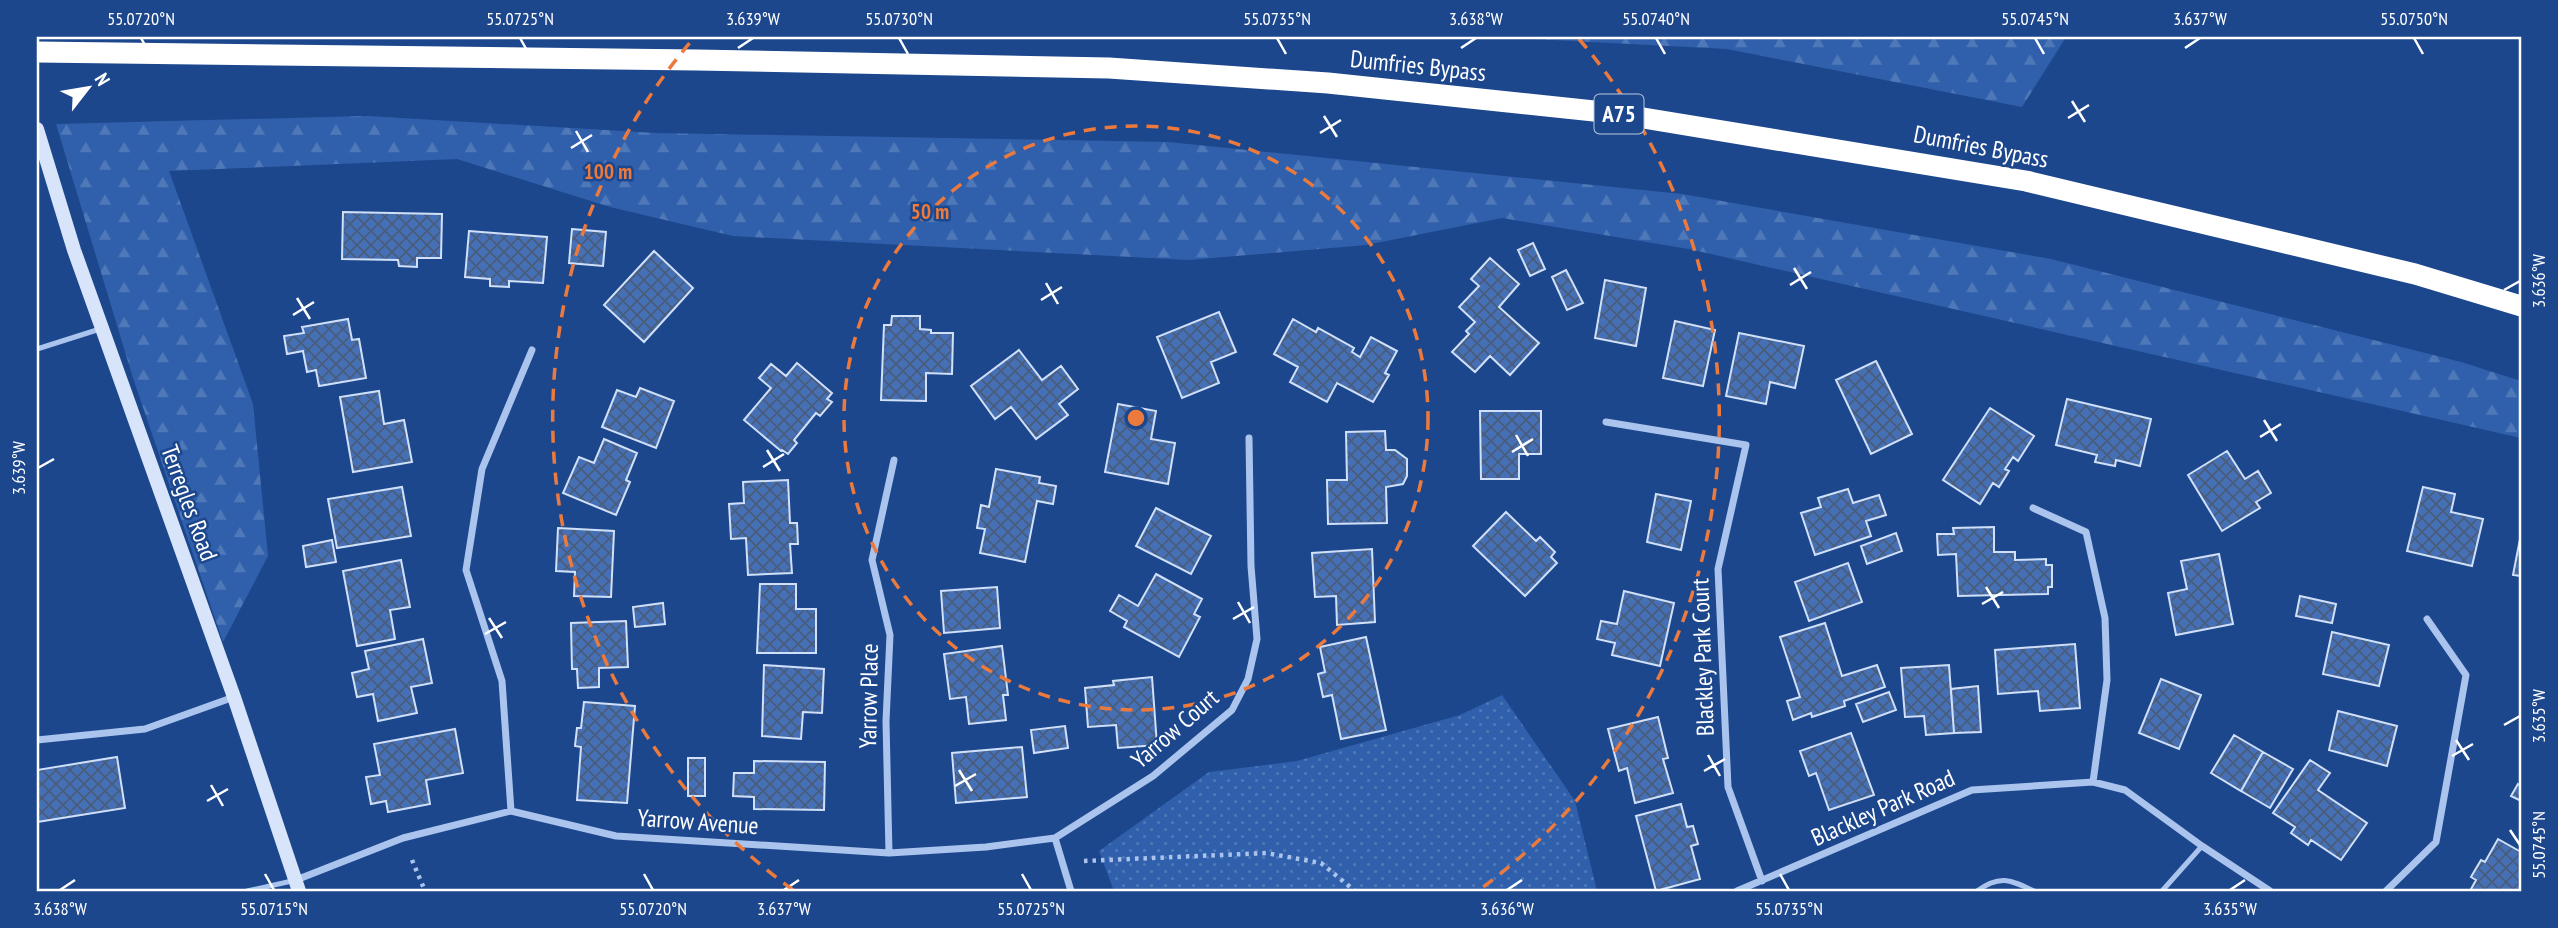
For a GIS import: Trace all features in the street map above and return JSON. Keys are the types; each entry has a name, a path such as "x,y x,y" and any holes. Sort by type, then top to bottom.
{"highway":[{"name":"Dumfries Bypass","path":"37,52 1109,68 1328,83 1613,113 2026,181 2415,274 2521,306"}],"street":[{"name":"Terregles Road","path":"37,129 74,250 234,697 298,886"},
{"path":"511,811 502,681 467,570 482,469 532,350"},
{"name":"Blackley Park Court","path":"1606,422 1746,445 1718,569 1728,787 1762,881"},
{"name":"Yarrow Court","path":"1055,838 1153,776 1232,710 1248,679 1257,639 1251,566 1249,438"},
{"name":"Yarrow Place","path":"889,853 886,721 890,635 872,560 894,460"},
{"path":"2033,508 2086,532 2105,618 2107,680 2092,782"},
{"path":"2386,891 2436,842 2466,675 2427,618"},
{"path":"37,740 145,729 234,697"},
{"name":"Blackley Park Road","path":"1737,891 1972,790 2092,782 2125,790 2270,891"},
{"name":"Yarrow Avenue","path":"298,886 403,838 511,811 616,836 889,853 986,847 1055,838"},
{"path":"1055,838 1071,891"}],"lane":[{"path":"37,349 103,328"},
{"path":"2162,891 2202,846"},
{"path":"1978,891 1984,886 2004,880 2034,891"},
{"path":"247,891 298,886"}],"path":[{"path":"403,838 425,891"},
{"path":"1062,863 1108,858 1266,853 1321,863 1355,891"}],"green space":[{"path":"1494,37 2066,37 2022,107 1727,49"},
{"path":"367,116 656,133 1168,142 1682,194 2051,259 2461,362 2521,381 2521,438 1689,249 1502,218 1366,245 1189,260 733,236 610,207 457,159 169,171 253,404 268,556 223,642 133,378 56,124"},
{"path":"1502,695 1575,801 1597,891 1114,891 1099,851 1209,772 1297,761 1460,715"}],"building":[{"path":"343,212 442,214 441,258 417,258 417,267 399,266 398,260 342,259"},
{"path":"572,229 606,232 603,266 569,263"},
{"path":"469,231 547,237 543,283 509,281 509,287 490,286 490,279 465,277"},
{"path":"1533,243 1545,269 1530,276 1518,250"},
{"path":"654,251 693,288 644,342 604,305"},
{"path":"1490,258 1519,284 1499,307 1539,343 1510,375 1490,356 1475,372 1452,352 1469,334 1466,331 1475,322 1459,307 1479,286 1471,279"},
{"path":"1566,270 1583,303 1567,310 1552,277"},
{"path":"1605,280 1646,288 1636,346 1595,338"},
{"path":"1219,312 1236,352 1211,362 1219,383 1182,398 1157,337"},
{"path":"892,316 920,316 920,329 931,330 931,333 953,333 952,374 926,373 926,401 881,400 884,325 891,325"},
{"path":"348,319 352,340 359,339 366,378 319,386 316,370 307,372 303,351 287,354 284,336 304,333 302,327"},
{"path":"1293,319 1316,332 1318,328 1354,348 1352,352 1360,357 1371,337 1397,351 1385,373 1389,375 1373,402 1337,383 1327,402 1290,382 1298,367 1274,354"},
{"path":"1675,321 1715,330 1703,386 1663,378"},
{"path":"1739,333 1804,346 1795,388 1770,382 1766,404 1726,396"},
{"path":"1019,350 1042,380 1061,366 1078,389 1059,404 1068,415 1036,439 1011,407 995,419 971,386"},
{"path":"1876,361 1912,434 1871,454 1836,380"},
{"path":"797,363 832,393 827,399 832,402 820,416 816,413 794,440 797,443 788,454 744,420 771,388 759,378 771,364 786,376"},
{"path":"640,388 674,401 656,448 602,427 617,390 636,397"},
{"path":"379,391 384,424 404,420 412,462 353,472 340,397"},
{"path":"2067,399 2151,419 2140,466 2116,460 2115,466 2095,462 2097,455 2056,445"},
{"path":"1118,404 1156,411 1151,439 1175,443 1168,484 1105,472"},
{"path":"1990,408 2034,436 2018,461 2013,457 2005,469 2009,471 1999,487 1993,483 1980,504 1943,480"},
{"path":"1480,411 1541,411 1541,454 1519,454 1519,479 1481,479"},
{"path":"1385,431 1386,450 1395,450 1407,459 1407,476 1403,484 1386,487 1387,523 1328,524 1327,480 1347,480 1346,432"},
{"path":"604,439 637,453 626,480 630,482 616,515 563,493 579,457 594,463"},
{"path":"2227,451 2245,479 2258,471 2271,493 2256,502 2260,508 2222,531 2188,475"},
{"path":"996,469 1040,477 1039,483 1056,486 1053,504 1037,501 1025,562 980,553 985,529 977,528 981,505 989,507"},
{"path":"788,480 790,523 797,523 798,544 790,544 792,573 748,575 746,538 731,539 729,504 744,503 743,482"},
{"path":"402,487 411,536 337,548 328,499"},
{"path":"2423,487 2455,494 2451,512 2483,519 2472,566 2407,551"},
{"path":"1848,489 1853,503 1879,495 1886,515 1866,521 1871,536 1815,555 1801,513 1821,507 1818,498"},
{"path":"1656,494 1691,501 1681,550 1647,542"},
{"path":"1156,508 1211,536 1191,574 1136,546"},
{"path":"1506,512 1536,541 1540,537 1555,552 1551,557 1557,563 1525,596 1473,546"},
{"path":"1994,527 1994,552 2015,552 2015,560 2046,559 2046,565 2052,565 2052,587 2048,587 2048,594 1958,596 1956,554 1938,555 1937,534 1954,534 1953,528"},
{"path":"558,528 614,531 611,597 574,596 575,572 556,571"},
{"path":"1896,533 1902,551 1867,564 1861,546"},
{"path":"2521,534 2521,576 2513,575"},
{"path":"332,540 336,562 306,567 303,546"},
{"path":"1372,549 1375,622 1337,625 1336,596 1315,597 1312,553"},
{"path":"2219,554 2233,624 2176,635 2168,593 2187,589 2181,561"},
{"path":"401,560 410,607 390,610 395,639 357,646 343,571"},
{"path":"1848,563 1862,602 1809,621 1795,582"},
{"path":"1156,574 1202,599 1194,614 1200,617 1179,657 1124,627 1127,621 1110,611 1119,595 1138,606"},
{"path":"760,584 796,584 796,609 816,609 816,653 757,653"},
{"path":"997,587 1000,628 944,633 941,591"},
{"path":"1624,591 1674,603 1660,666 1612,655 1615,643 1597,639 1601,621 1617,624"},
{"path":"2300,596 2336,604 2332,623 2296,616"},
{"path":"663,603 665,624 635,627 633,607"},
{"path":"626,621 628,667 599,668 599,687 578,688 577,669 572,669 571,623"},
{"path":"1825,623 1842,676 1877,665 1885,687 1844,701 1845,706 1793,720 1787,701 1800,697 1780,637"},
{"path":"2332,632 2389,645 2379,686 2323,674"},
{"path":"1366,637 1386,730 1341,739 1332,695 1323,697 1318,674 1325,672 1320,647"},
{"path":"423,639 432,683 411,687 417,713 378,721 373,694 357,697 352,673 369,669 365,651"},
{"path":"2075,644 2080,708 2040,711 2038,691 1998,694 1995,650"},
{"path":"1002,646 1008,695 1003,695 1006,720 969,724 966,697 950,699 944,654"},
{"path":"764,665 824,669 822,713 803,712 801,739 762,736"},
{"path":"1949,665 1954,733 1926,735 1924,716 1905,717 1901,668"},
{"path":"1152,677 1157,745 1118,748 1116,725 1088,727 1085,688 1114,685 1113,681"},
{"path":"2161,679 2201,695 2179,749 2139,733"},
{"path":"1978,686 1981,732 1954,733 1951,689"},
{"path":"1889,692 1896,710 1863,722 1856,704"},
{"path":"584,702 635,706 627,803 577,800 581,747 575,746 577,728 581,728"},
{"path":"2338,711 2397,726 2387,766 2329,750"},
{"path":"1658,717 1668,758 1663,759 1673,793 1635,803 1627,768 1619,771 1608,729"},
{"path":"1065,726 1068,748 1034,753 1031,730"},
{"path":"455,729 463,773 426,780 430,804 388,812 386,801 371,804 366,777 380,775 374,744"},
{"path":"1851,733 1874,795 1829,810 1816,773 1809,776 1800,751"},
{"path":"2234,735 2263,752 2241,791 2211,773"},
{"path":"1022,747 1027,797 956,803 952,753"},
{"path":"2263,752 2293,769 2270,808 2241,791"},
{"path":"117,757 125,808 37,822 37,770"},
{"path":"688,758 705,758 705,796 688,796"},
{"path":"2310,760 2330,773 2318,790 2367,823 2341,860 2311,840 2308,845 2291,833 2295,827 2273,813"},
{"path":"754,761 825,762 824,810 754,809 754,797 733,796 734,773 754,773"},
{"path":"2518,784 2521,786 2521,801 2511,796"},
{"path":"1681,804 1687,827 1693,826 1698,844 1691,846 1700,879 1656,891 1636,816"},
{"path":"2498,839 2521,852 2520,891 2470,891 2476,880 2471,877 2481,860 2485,862"}]}
